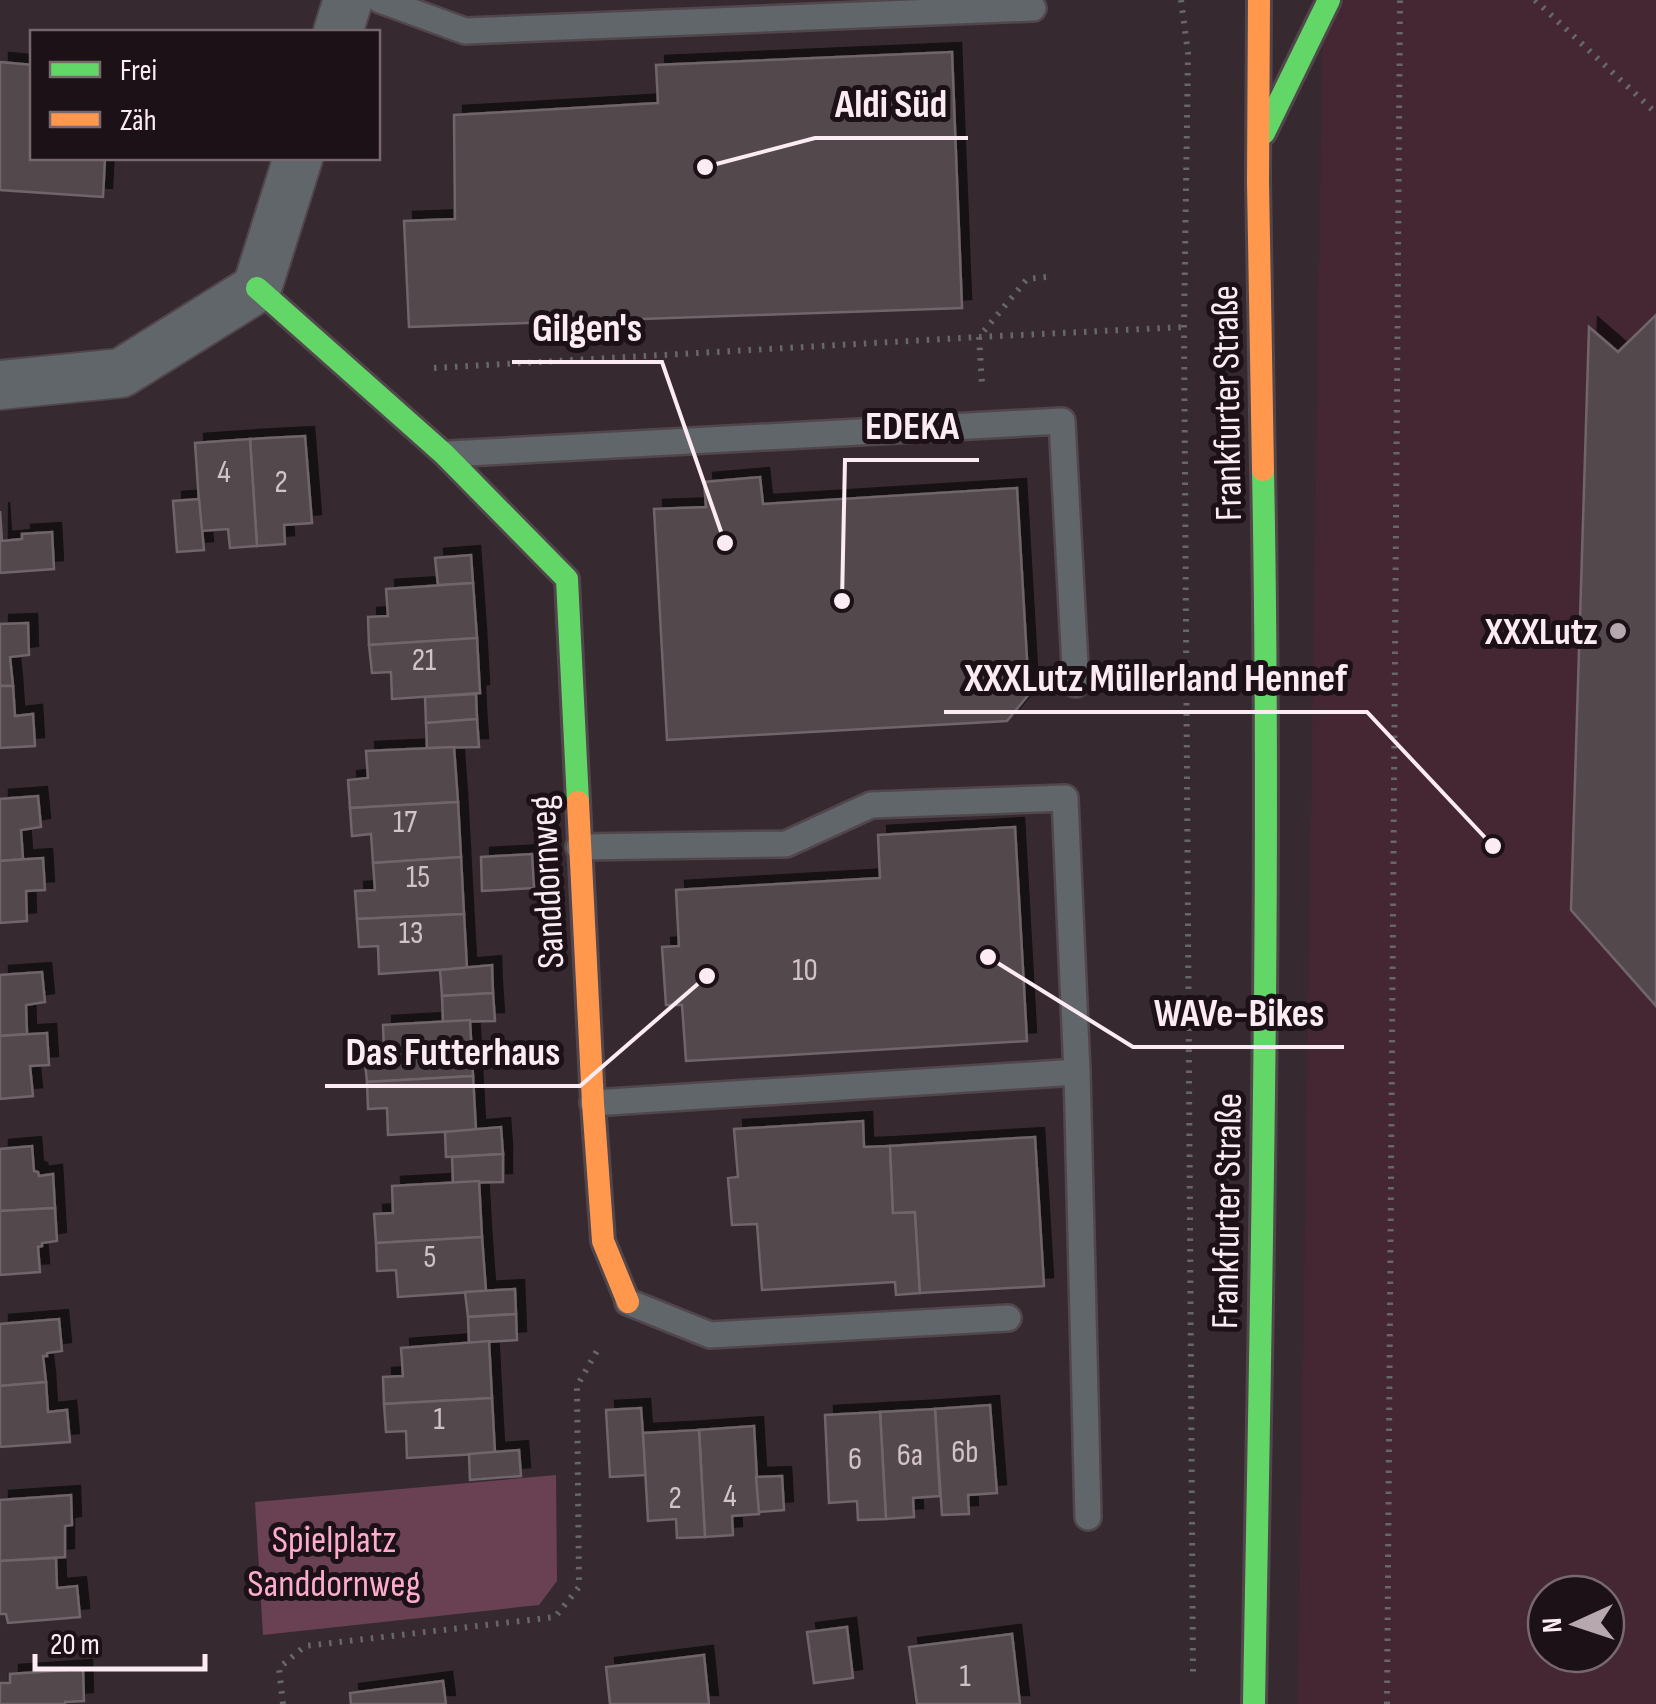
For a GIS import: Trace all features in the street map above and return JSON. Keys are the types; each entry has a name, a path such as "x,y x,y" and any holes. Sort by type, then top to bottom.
{"main road":[{"name":"Frankfurter Straße","path":"1254,1704 1266,914 1256,149 1259,0"},
{"path":"1256,149 1329,0"},
{"path":"1235,52 1256,149"},
{"name":"Sanddornweg","path":"257,288 444,454 567,579 603,1240 628,1302"}],"street":[{"path":"339,30 348,0"},
{"path":"0,385 122,373 257,288 297,160"}],"lane":[{"path":"380,0 465,31 1033,8"},
{"path":"444,454 1062,421 1076,684"},
{"path":"579,847 786,844 871,805 1065,798 1078,1072 1088,1518"},
{"path":"593,1103 1078,1072"},
{"path":"628,1302 710,1335 1008,1318"}],"path":[{"path":"1181,0 1188,53 1184,327 1193,1684"},
{"path":"1388,1704 1400,0"},
{"path":"1535,0 1656,113"},
{"path":"984,425 979,337 1027,279 1046,276"},
{"path":"352,373 1184,327"},
{"path":"283,1704 279,1668 304,1646 555,1617 579,1587 577,1386 628,1302"}],"shaded area":[{"path":"1323,0 1656,0 1656,1704 1298,1704"}],"green space":[{"name":"Spielplatz Sanddornweg","path":"556,1475 557,1581 539,1605 263,1635 255,1502"}],"building":[{"path":"952,52 962,308 409,327 404,221 455,219 454,115 658,103 656,65"},
{"path":"0,62 30,65 30,160 105,160 103,197 0,190"},
{"name":"XXXLutz","path":"1656,315 1656,1006 1571,910 1589,327 1618,352"},
{"path":"305,436 312,523 284,525 285,544 257,546 250,439"},
{"path":"250,439 257,546 230,548 228,529 201,531 195,443"},
{"path":"760,477 763,504 1017,488 1029,694 1007,721 667,740 654,509 706,507 704,482"},
{"path":"199,499 204,550 177,552 173,501"},
{"path":"0,511 2,541 22,539 22,534 52,532 54,569 0,573"},
{"path":"471,555 473,583 438,585 435,558"},
{"path":"473,583 477,638 369,645 368,617 388,616 386,589"},
{"path":"28,623 29,655 10,657 13,686 0,686 0,624"},
{"path":"477,638 480,693 392,699 391,672 372,673 369,645"},
{"path":"0,686 13,686 15,716 33,714 35,746 0,748"},
{"path":"476,694 477,719 426,723 425,697"},
{"path":"477,719 479,747 427,748 426,723"},
{"path":"454,747 458,802 350,808 348,780 368,778 366,751"},
{"path":"38,796 41,827 21,830 23,859 0,861 0,799"},
{"path":"458,802 461,857 373,863 371,834 352,836 350,808"},
{"path":"1015,827 1027,1041 686,1061 682,1005 666,1005 662,947 679,946 676,890 880,878 878,835"},
{"path":"532,854 534,888 482,891 481,857"},
{"path":"461,857 464,914 357,919 355,891 375,890 373,863"},
{"path":"43,858 45,890 26,891 27,921 0,923 0,861"},
{"path":"464,914 467,968 379,974 378,946 359,947 357,919"},
{"path":"492,965 493,993 442,996 440,970"},
{"path":"42,972 45,1002 26,1005 27,1034 0,1036 0,975"},
{"path":"493,993 495,1021 443,1022 442,996"},
{"path":"470,1020 473,1076 367,1082 364,1053 384,1052 383,1025"},
{"path":"47,1033 49,1065 30,1066 33,1096 0,1099 0,1036"},
{"path":"473,1076 476,1130 388,1135 387,1108 368,1109 367,1082"},
{"path":"863,1121 864,1147 890,1146 893,1213 915,1212 920,1293 896,1295 895,1282 762,1290 757,1224 732,1225 728,1178 738,1177 734,1129"},
{"path":"501,1127 503,1154 446,1157 445,1132"},
{"path":"1035,1137 1044,1286 920,1293 915,1212 893,1213 890,1146"},
{"path":"32,1146 34,1171 39,1176 53,1174 55,1208 0,1211 0,1149"},
{"path":"503,1154 503,1182 453,1183 452,1157"},
{"path":"479,1181 482,1237 376,1243 374,1214 393,1213 392,1186"},
{"path":"55,1208 57,1241 38,1247 40,1272 0,1275 0,1211"},
{"path":"482,1237 486,1291 398,1297 396,1270 377,1271 376,1243"},
{"path":"515,1289 516,1314 468,1317 465,1292"},
{"path":"516,1314 517,1340 469,1343 468,1317"},
{"path":"59,1319 62,1351 43,1356 46,1382 0,1386 0,1324"},
{"path":"489,1341 492,1398 384,1404 383,1377 403,1376 401,1348"},
{"path":"46,1382 48,1412 67,1410 70,1442 0,1447 0,1386"},
{"path":"492,1398 495,1453 407,1458 406,1431 386,1432 384,1404"},
{"path":"990,1405 997,1493 968,1495 969,1514 942,1515 935,1409"},
{"path":"641,1408 646,1475 610,1477 606,1410"},
{"path":"935,1409 940,1496 913,1498 914,1517 886,1519 880,1412"},
{"path":"880,1412 886,1519 858,1520 857,1501 829,1503 825,1415"},
{"path":"754,1426 759,1514 732,1516 733,1535 705,1537 699,1430"},
{"path":"699,1430 705,1537 677,1538 676,1519 648,1521 643,1433"},
{"path":"519,1450 521,1476 470,1480 469,1454"},
{"path":"782,1476 784,1510 759,1512 756,1477"},
{"path":"71,1495 72,1525 65,1526 65,1557 0,1561 0,1500"},
{"path":"56,1558 57,1588 77,1586 80,1617 8,1623 6,1614 0,1614 0,1561"},
{"path":"847,1627 853,1678 814,1683 807,1632"},
{"path":"1012,1634 1020,1704 917,1704 909,1647"},
{"path":"704,1655 709,1704 610,1704 606,1667"},
{"path":"83,1669 84,1701 0,1704 0,1683 10,1683 10,1674"},
{"path":"443,1681 446,1704 351,1704 350,1693"}],"traffic: fast":[{"path":"1264,133 1329,0"},
{"path":"257,288 444,454 567,579 578,802"},
{"path":"1254,1704 1266,933 1263,470"}],"traffic: slow":[{"path":"1259,0 1263,470"},
{"path":"578,802 603,1241 628,1302"}],"place":[{"name":"Aldi Süd","path":"705,167"},
{"name":"Gilgen's","path":"725,543"},
{"name":"EDEKA","path":"842,601"},
{"name":"XXXLutz","path":"1618,631"},
{"name":"XXXLutz Müllerland Hennef","path":"1493,846"},
{"name":"WAVe-Bikes","path":"988,957"},
{"name":"Das Futterhaus","path":"707,976"}]}
